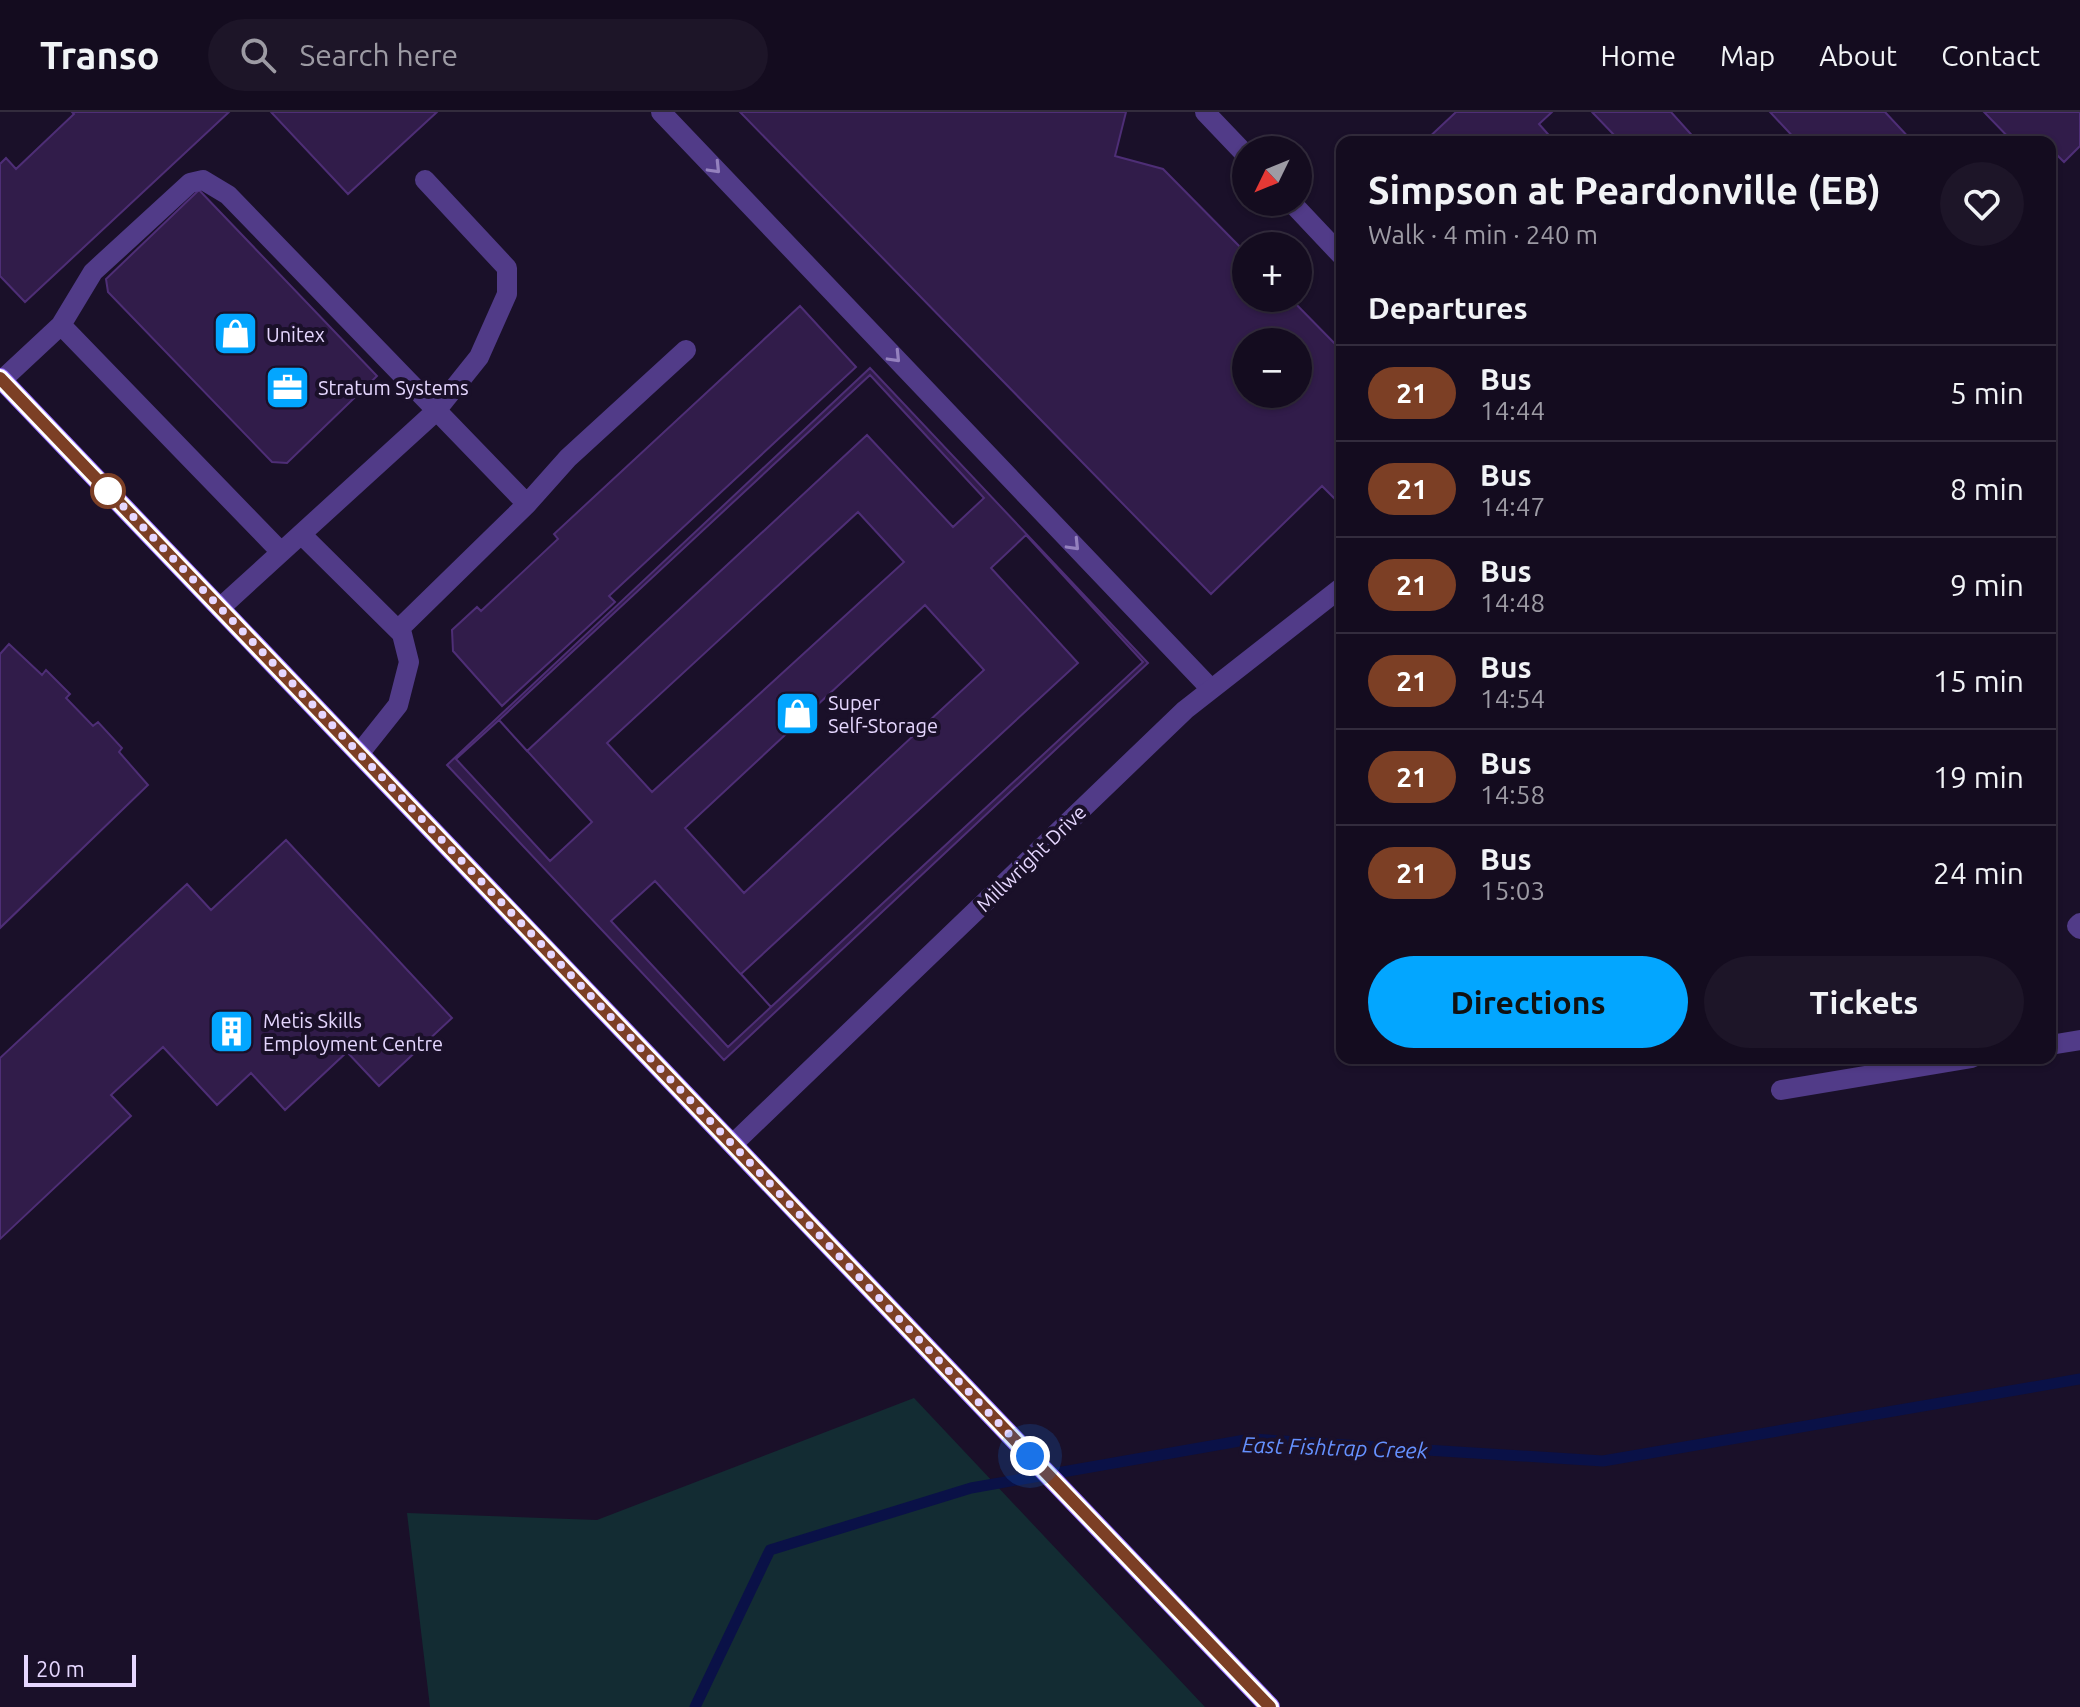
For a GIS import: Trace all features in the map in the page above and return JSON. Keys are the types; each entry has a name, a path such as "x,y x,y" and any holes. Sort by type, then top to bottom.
{"main road":[{"path":"1,379 1270,1707"}],"street":[{"path":"661,112 1211,689"},
{"path":"1205,112 1232,140"},
{"path":"1,379 61,325 93,272 190,183 203,180 228,195 527,504"},
{"path":"220,608 435,412 479,357 507,294 507,268 425,180"},
{"path":"1304,216 1336,250"},
{"path":"61,325 281,552"},
{"path":"398,630 527,504 562,464 686,350"},
{"path":"301,534 402,634 409,662 398,705 359,754"},
{"name":"Millwright Drive","path":"733,1144 1174,721 1336,592"},
{"path":"2080,923 2077,926 2080,929"},
{"path":"2056,1044 2080,1040"},
{"path":"1781,1090 1936,1064"}],"shaded area":[{"path":"914,1398 1205,1707 430,1707 407,1513 597,1520"}],"building":[{"path":"72,112 229,112 25,302 0,276 0,164 6,158 16,169 74,114"},
{"path":"271,112 437,112 348,194"},
{"path":"740,112 1126,112 1115,156 1163,169 1232,239 1232,312 1304,312 1336,345 1334,498 1322,486 1211,594"},
{"path":"1456,112 1552,112 1539,124 1550,136 1430,136"},
{"path":"1592,112 1671,112 1693,136 1615,136"},
{"path":"1770,112 1885,112 1907,136 1792,136"},
{"path":"1984,112 2080,112 2080,146 2064,162 2056,154 2056,136 2007,136"},
{"path":"199,190 377,376 287,463 272,462 108,292 106,279"},
{"path":"800,306 856,367 609,596 615,602 502,706 453,651 452,630 477,607 481,611 558,539 554,534"},
{"name":"Super Self-Storage","path":"870,368 1148,663 724,1060 447,765"},
{"path":"870,375 984,498 953,527 867,435 527,751 499,720"},
{"path":"858,512 904,562 652,792 607,743"},
{"path":"1026,535 1143,662 771,1007 741,974 1078,663 991,568"},
{"path":"925,605 984,670 744,893 685,828"},
{"path":"9,644 42,675 46,670 70,694 66,698 93,726 98,722 122,748 119,752 148,785 0,928 0,654"},
{"path":"499,720 592,822 550,861 456,759"},
{"name":"Metis Skills Employment Centre","path":"286,840 452,1018 379,1086 347,1052 285,1110 251,1073 217,1105 163,1047 111,1095 131,1116 0,1239 0,1058 187,884 211,910"},
{"path":"655,881 771,1007 728,1047 611,921"}],"waterway":[{"name":"East Fishtrap Creek","path":"695,1707 770,1550 971,1488 1251,1439 1603,1461 2080,1379"}],"bus line":[{"name":"21","path":"0,378 1270,1707"}],"place":[{"name":"Unitex","path":"235,334"},
{"name":"Stratum Systems","path":"287,387"},
{"name":"Super Self-Storage","path":"797,714"},
{"name":"Metis Skills Employment Centre","path":"232,1032"}],"route":[{"path":"108,491 101,483 1030,1456"}]}
